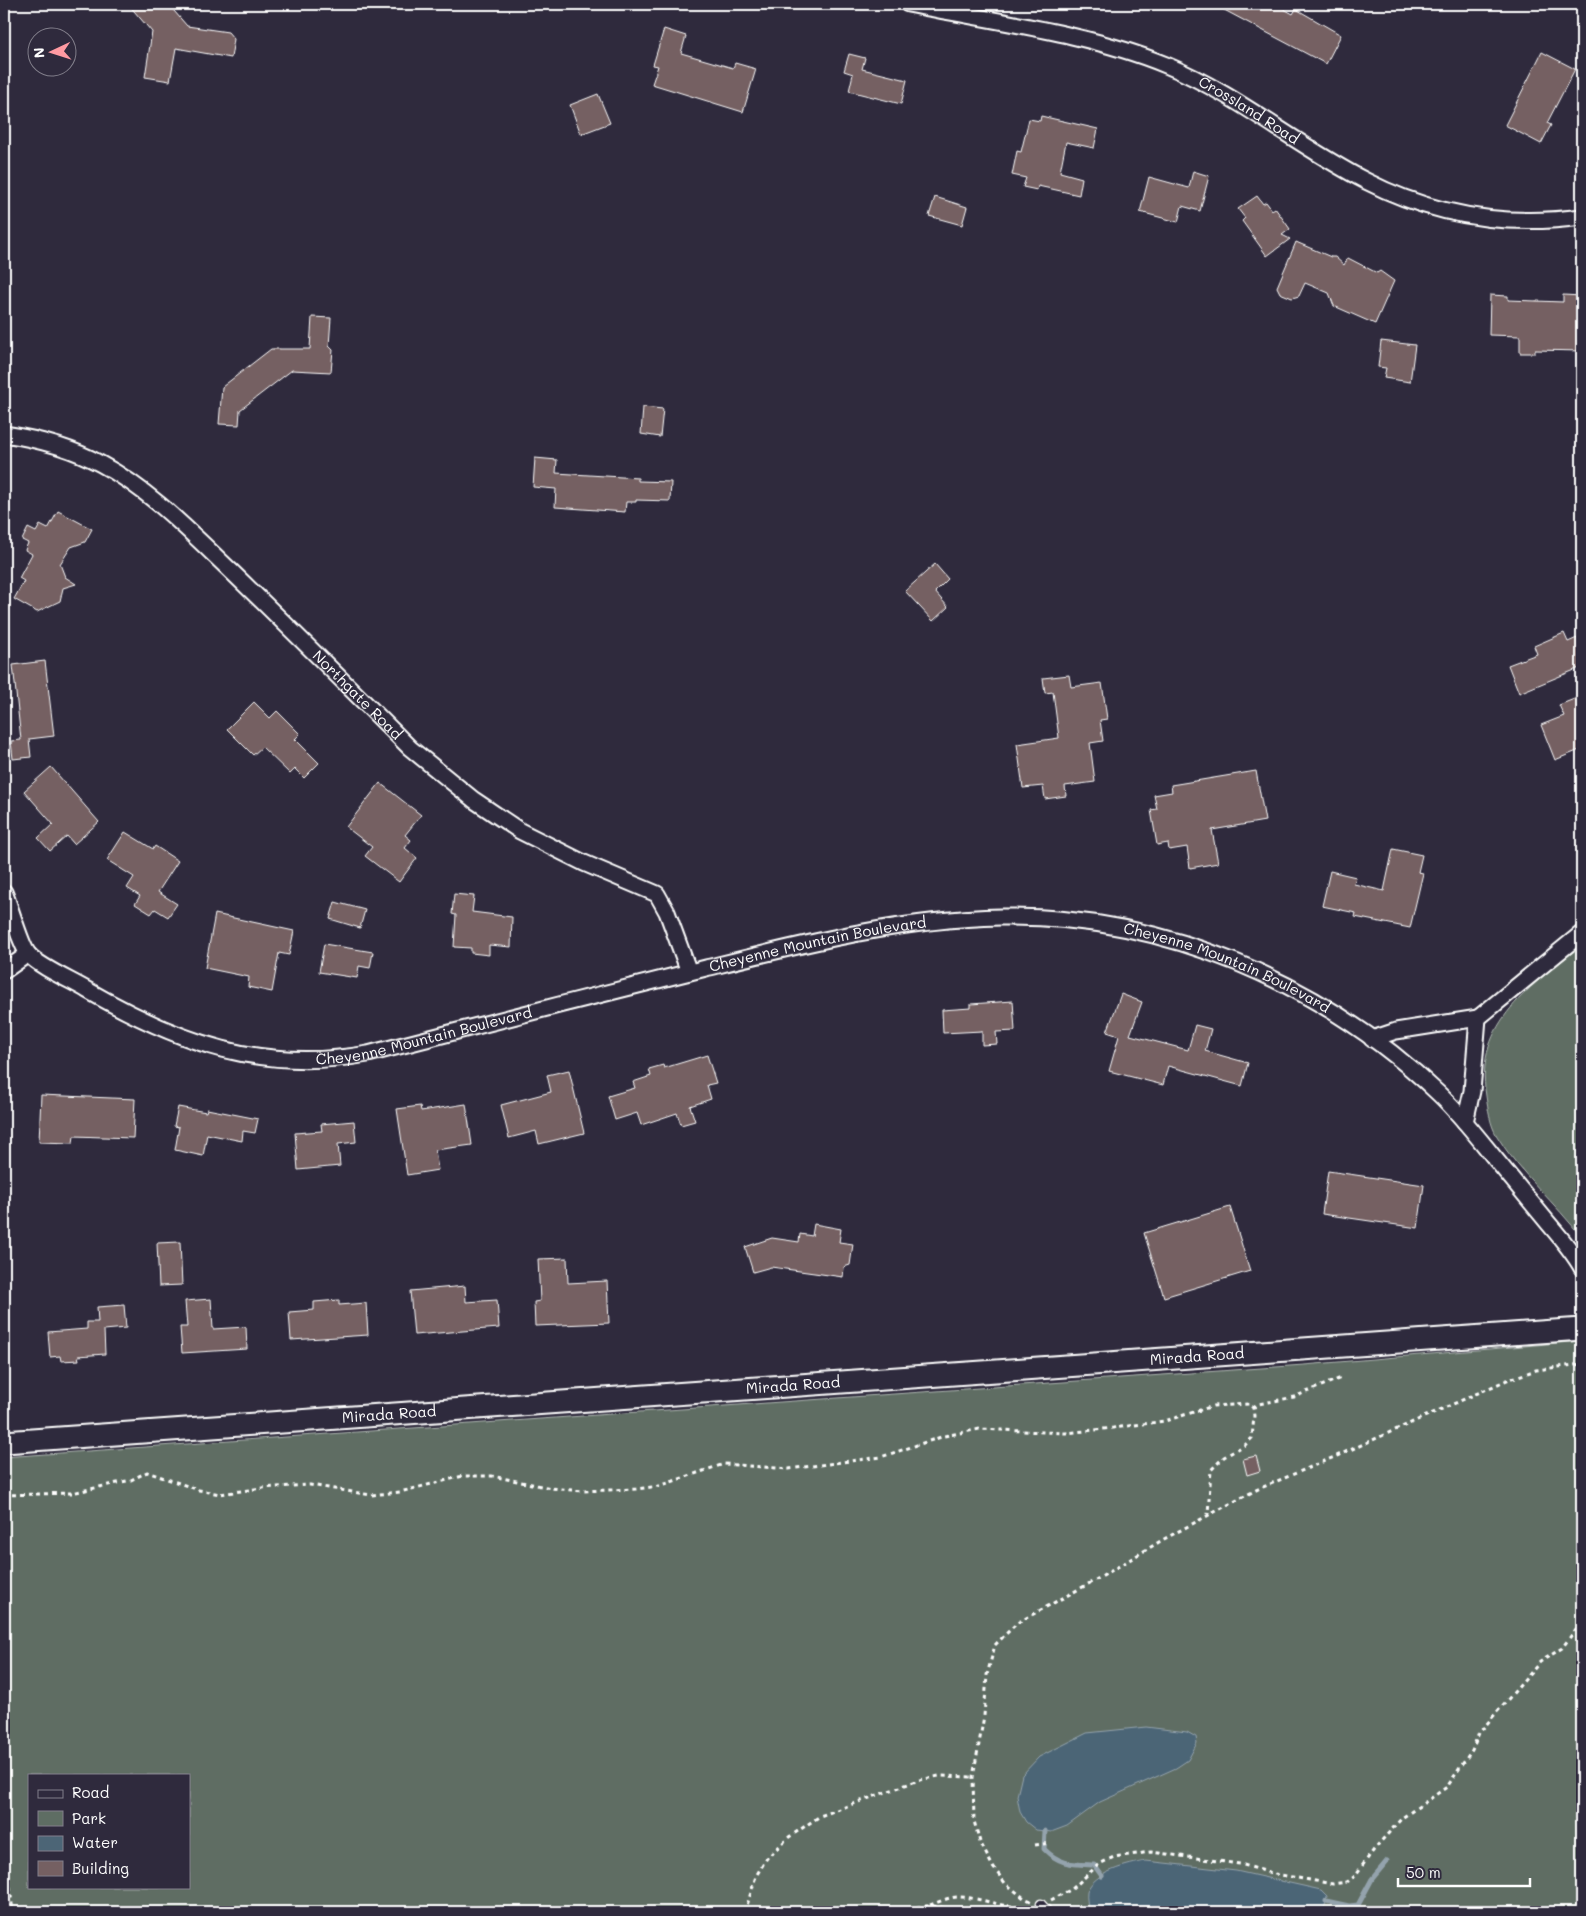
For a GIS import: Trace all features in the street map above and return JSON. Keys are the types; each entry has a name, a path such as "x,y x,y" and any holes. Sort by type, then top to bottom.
{"street":[{"name":"Crossland Road","path":"908,4 1071,37 1159,62 1215,89 1366,181 1421,203 1482,218 1510,222 1544,222 1582,217"},
{"name":"Northgate Road","path":"4,434 31,438 68,448 102,464 143,492 200,542 410,748 474,800 520,831 584,863 656,894 668,912 689,972"},
{"path":"4,892 28,954 4,971"},
{"name":"Cheyenne Mountain Boulevard","path":"28,954 133,1016 168,1033 227,1051 289,1060 342,1058 368,1054 830,938 912,924 1003,917 1079,922 1180,942 1279,981 1329,1009 1372,1039 1439,1094 1465,1122 1582,1268"},
{"path":"1372,1039 1396,1031 1478,1018 1582,933"},
{"path":"1465,1122 1473,1081 1478,1018"},
{"name":"Mirada Road","path":"4,1442 1582,1329"}],"lane":[{"path":"1041,1904 1048,1912"}],"path":[{"path":"1041,1904 1024,1898 1005,1882 993,1867 980,1842 974,1821 973,1777 984,1716 987,1675 995,1645 1017,1623 1102,1577 1208,1514 1294,1472 1357,1448 1507,1380 1536,1370 1582,1364"},
{"path":"1252,1408 1259,1404 1294,1397 1341,1378"},
{"path":"4,1496 72,1493 131,1480 148,1472 199,1490 220,1494 262,1488 310,1485 371,1494 400,1492 463,1476 492,1476 550,1488 582,1491 636,1489 659,1486 724,1464 789,1469 881,1457 944,1436 980,1430 1066,1432 1165,1421 1212,1406 1249,1404 1252,1408 1252,1438 1245,1445 1224,1456 1211,1470 1208,1514"},
{"path":"901,1912 958,1896 1017,1908 1041,1904 1072,1889 1099,1864 1114,1857 1151,1852 1230,1862 1275,1874 1333,1884 1347,1882 1402,1818 1447,1787 1472,1750 1479,1733 1540,1662 1562,1648 1582,1621"},
{"path":"745,1912 756,1876 767,1858 789,1837 820,1816 924,1779 940,1776 973,1777"},
{"path":"4,1839 13,1912"},
{"path":"1035,1845 1050,1843"},
{"path":"930,1905 943,1907 955,1912"}],"green space":[{"path":"1582,945 1582,1238 1516,1163 1497,1136 1486,1096 1485,1070 1489,1047 1498,1027 1511,1008 1544,975"},
{"path":"1582,1341 1582,1912 4,1912 4,1457 1304,1365"}],"water":[{"path":"1146,1727 1187,1732 1196,1737 1197,1743 1188,1760 1176,1768 1100,1802 1067,1826 1051,1832 1036,1830 1026,1822 1020,1812 1017,1796 1022,1775 1039,1757 1087,1733"},
{"path":"1146,1861 1236,1871 1321,1890 1327,1896 1325,1906 1319,1912 1089,1912 1087,1892 1096,1879 1112,1870"}],"building":[{"path":"128,4 168,4 187,26 228,32 234,39 231,58 176,48 170,81 145,77 152,32"},
{"path":"1213,4 1275,4 1293,14 1296,9 1341,35 1326,64"},
{"path":"664,29 686,36 681,53 733,68 735,63 756,69 743,112 652,84 658,66 653,65"},
{"path":"1542,52 1575,69 1547,123 1551,125 1541,144 1505,125"},
{"path":"849,54 865,58 862,69 907,80 901,104 849,91 853,74 844,71"},
{"path":"598,94 610,123 581,134 570,105"},
{"path":"1041,116 1098,129 1094,148 1066,142 1060,172 1082,178 1079,195 1038,186 1037,190 1023,187 1026,178 1012,175 1017,151 1021,152 1029,119 1040,121"},
{"path":"1193,171 1209,176 1200,211 1182,206 1178,222 1140,212 1149,177 1189,188"},
{"path":"1257,196 1263,204 1266,202 1272,210 1275,208 1290,229 1282,235 1290,239 1267,256 1242,221 1245,218 1238,209"},
{"path":"935,197 967,207 962,225 929,216"},
{"path":"1296,242 1335,257 1344,265 1348,258 1377,273 1380,271 1394,281 1375,324 1334,306 1329,293 1305,283 1299,296 1292,298 1280,293 1277,287"},
{"path":"1490,295 1508,296 1508,300 1563,302 1563,295 1582,296 1582,351 1535,350 1535,353 1520,353 1520,336 1489,335"},
{"path":"312,317 331,318 329,346 333,350 331,372 292,370 240,410 239,425 219,424 222,387 271,349 310,349"},
{"path":"1381,341 1415,345 1410,382 1384,378 1386,368 1378,367"},
{"path":"643,407 663,409 660,437 641,434"},
{"path":"535,458 557,460 556,473 638,478 638,481 671,482 670,501 636,500 636,502 626,502 625,512 555,507 556,489 533,487"},
{"path":"58,511 92,529 85,542 71,547 60,564 65,577 76,584 63,588 60,601 37,612 14,599 24,581 19,578 32,554 25,550 28,543 22,540 28,528 36,532 40,525 48,529"},
{"path":"935,564 948,579 935,592 948,607 933,621 905,591"},
{"path":"1564,633 1568,642 1577,638 1582,652 1582,667 1519,693 1508,665 1537,654 1534,646"},
{"path":"45,661 54,736 29,739 31,757 13,759 11,741 21,740 13,665"},
{"path":"1069,675 1071,687 1102,683 1107,719 1100,720 1103,741 1090,743 1095,782 1065,786 1066,796 1045,799 1043,786 1023,788 1017,744 1059,738 1053,692 1045,693 1043,678"},
{"path":"1582,696 1582,749 1555,760 1541,725 1564,716 1559,705"},
{"path":"254,702 270,718 277,711 300,734 295,739 319,763 304,778 295,769 290,774 262,747 253,755 227,729"},
{"path":"51,767 99,822 74,844 67,836 50,851 38,838 53,824 24,791"},
{"path":"1256,771 1265,821 1212,830 1218,863 1190,868 1187,847 1169,850 1168,843 1157,845 1151,810 1157,809 1154,795 1172,792 1171,785"},
{"path":"380,783 421,815 405,835 411,840 405,848 417,858 399,882 365,856 372,847 346,827"},
{"path":"125,832 153,849 155,846 178,861 158,892 177,904 168,917 155,909 151,914 135,904 140,896 127,888 134,877 107,860"},
{"path":"1393,849 1422,855 1418,872 1423,873 1410,928 1355,917 1356,913 1322,906 1330,871 1356,877 1354,884 1384,891"},
{"path":"454,894 474,896 472,912 512,917 511,947 489,945 489,955 471,953 471,948 454,947 456,915 452,914"},
{"path":"335,902 365,910 360,928 330,919"},
{"path":"215,914 294,931 289,955 279,953 272,992 248,987 249,977 205,968"},
{"path":"324,944 373,952 370,968 359,966 357,978 319,972"},
{"path":"1121,994 1142,1002 1130,1035 1188,1050 1195,1025 1211,1029 1205,1051 1248,1063 1242,1086 1168,1066 1163,1085 1109,1071 1119,1036 1107,1032"},
{"path":"1013,1001 1015,1031 996,1032 997,1044 982,1045 982,1031 943,1033 942,1010 971,1008 971,1004"},
{"path":"707,1055 716,1083 707,1085 711,1099 690,1106 695,1121 681,1125 677,1113 641,1125 637,1113 615,1120 608,1096 635,1088 633,1082 651,1076 649,1069 663,1065 664,1068"},
{"path":"569,1070 584,1133 539,1144 536,1131 509,1138 501,1105 551,1092 547,1075"},
{"path":"41,1095 135,1099 133,1138 74,1136 73,1143 39,1142"},
{"path":"466,1104 472,1145 435,1150 438,1170 407,1175 397,1109 420,1106 421,1111"},
{"path":"178,1107 206,1112 207,1109 258,1119 255,1133 243,1131 242,1141 207,1134 203,1156 175,1150 179,1127 174,1126"},
{"path":"354,1121 356,1142 338,1144 340,1166 298,1170 295,1133 322,1131 321,1124"},
{"path":"1328,1171 1424,1185 1418,1228 1322,1214"},
{"path":"1230,1207 1250,1271 1164,1297 1144,1233"},
{"path":"814,1224 841,1229 839,1242 853,1244 850,1265 844,1267 843,1277 771,1267 753,1272 745,1247 772,1238 799,1242 800,1234 812,1236"},
{"path":"180,1242 182,1285 159,1286 157,1243"},
{"path":"567,1258 568,1283 607,1281 609,1323 535,1326 534,1302 540,1301 538,1259"},
{"path":"465,1286 466,1302 497,1300 499,1328 414,1335 410,1291"},
{"path":"211,1299 213,1329 246,1327 247,1349 182,1353 180,1327 187,1327 185,1301"},
{"path":"339,1300 339,1305 366,1303 368,1335 291,1340 289,1312 314,1310 314,1302"},
{"path":"124,1305 126,1328 104,1330 105,1354 78,1356 79,1360 61,1361 60,1356 50,1357 48,1332 87,1329 87,1322 98,1322 97,1307"},
{"path":"1256,1456 1260,1471 1247,1475 1243,1459"}],"waterway":[{"path":"1045,1831 1044,1849 1055,1858 1067,1863 1094,1865 1102,1876"},
{"path":"1326,1901 1349,1906 1358,1905 1372,1879 1387,1861"}]}
